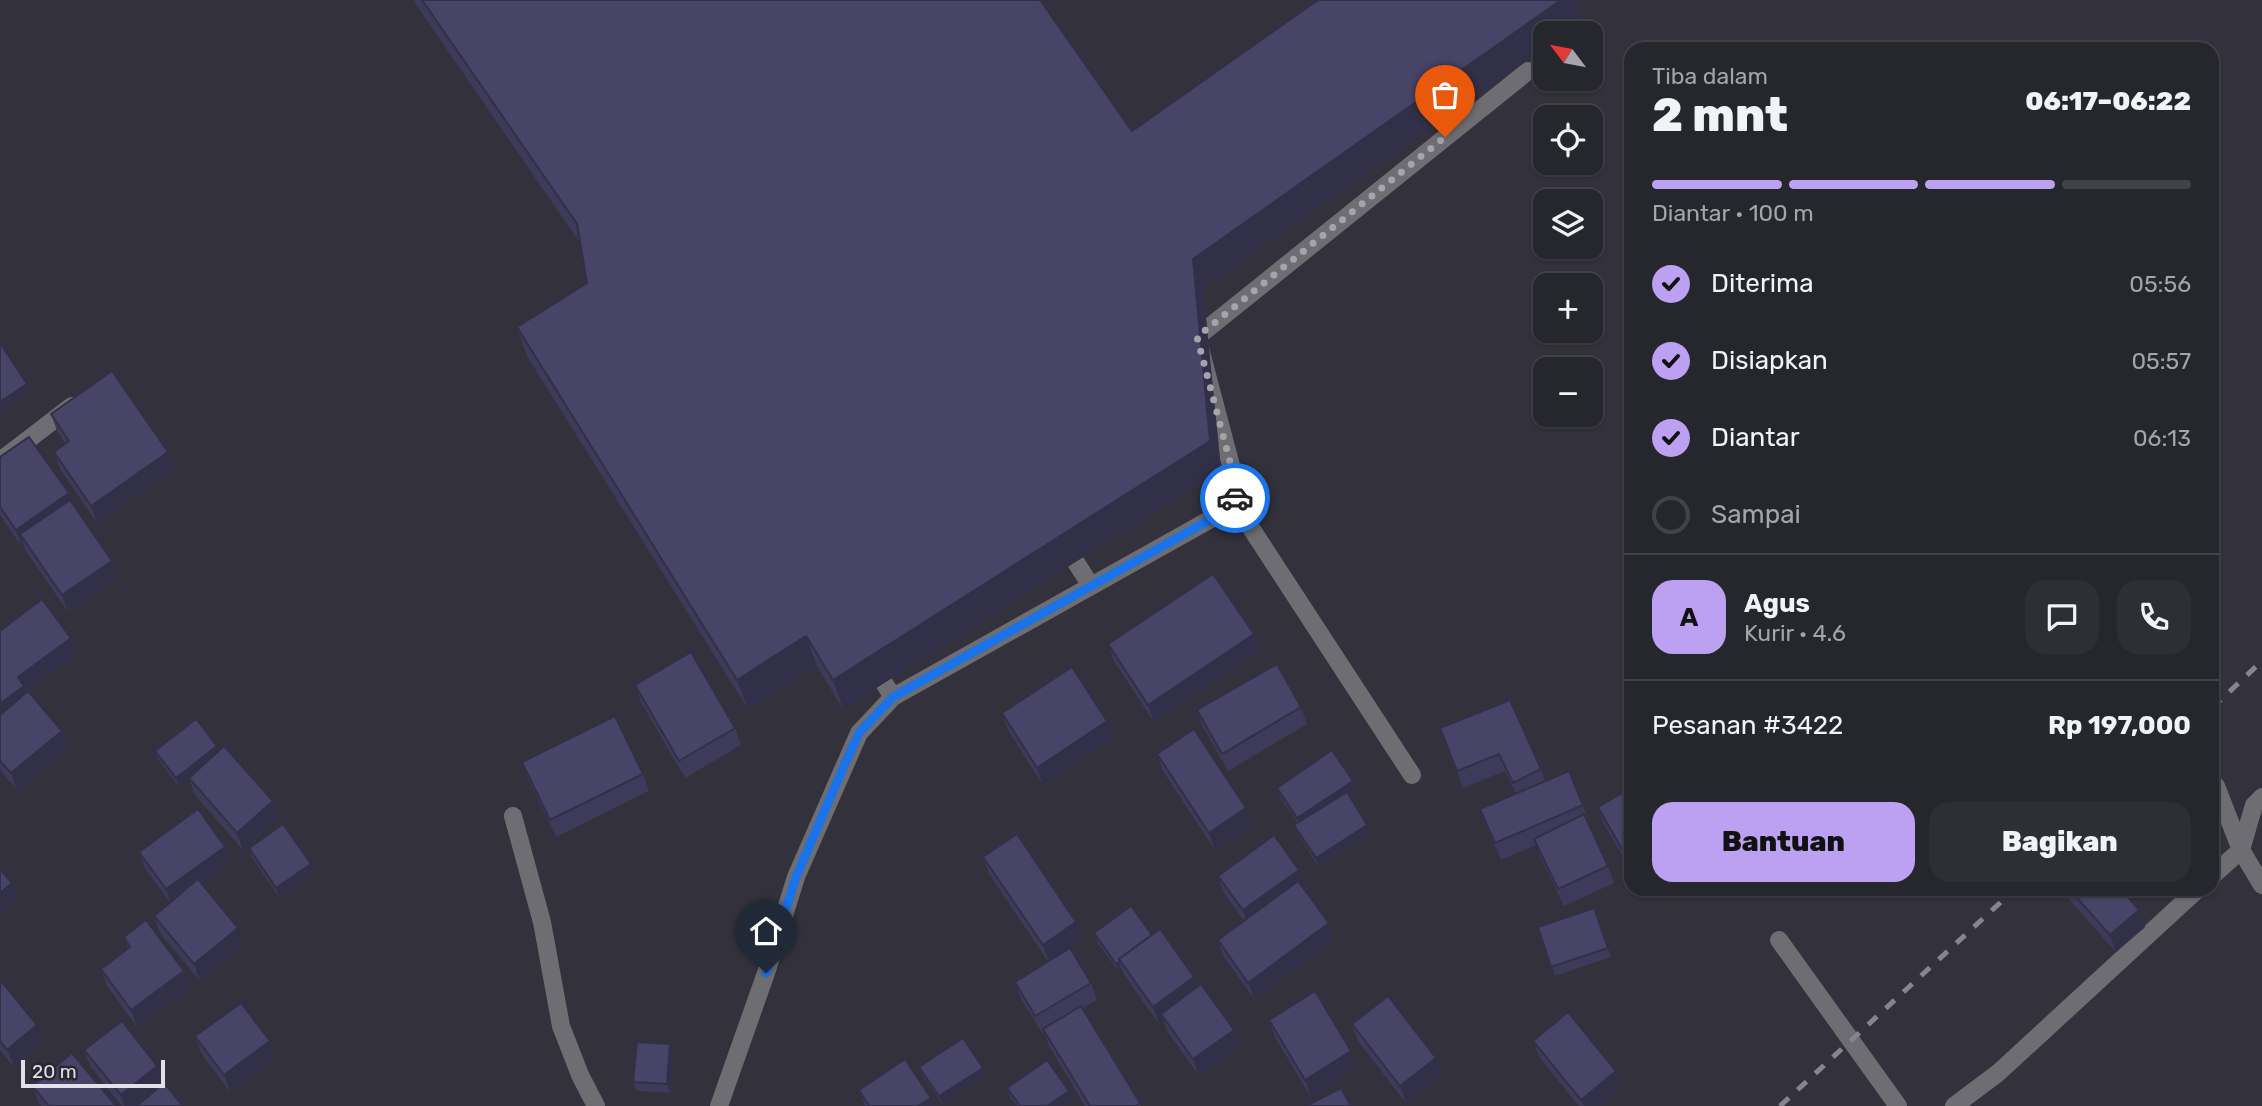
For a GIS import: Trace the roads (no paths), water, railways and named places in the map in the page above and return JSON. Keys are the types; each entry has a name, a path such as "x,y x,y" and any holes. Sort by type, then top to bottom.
{"street":[{"path":"893,697 632,289 633,258 646,238 732,184 813,144 910,64 984,21 996,26 1197,337 1234,477 1236,505 1412,775"},
{"path":"1197,337 1528,71"},
{"path":"0,461 72,406"},
{"path":"719,1106 766,973 796,877 859,733 893,697 1236,505"},
{"path":"1054,527 1091,586"},
{"path":"2219,870 2241,850 2255,805 2262,797"},
{"path":"2219,798 2241,850 2262,885"},
{"path":"513,816 542,922 561,1026 580,1075 596,1106"},
{"path":"1954,1106 1998,1073 2190,896"},
{"path":"1779,940 1898,1106"}],"railway":[{"path":"2219,701 2262,661"},
{"path":"1780,1106 2007,896"}]}
